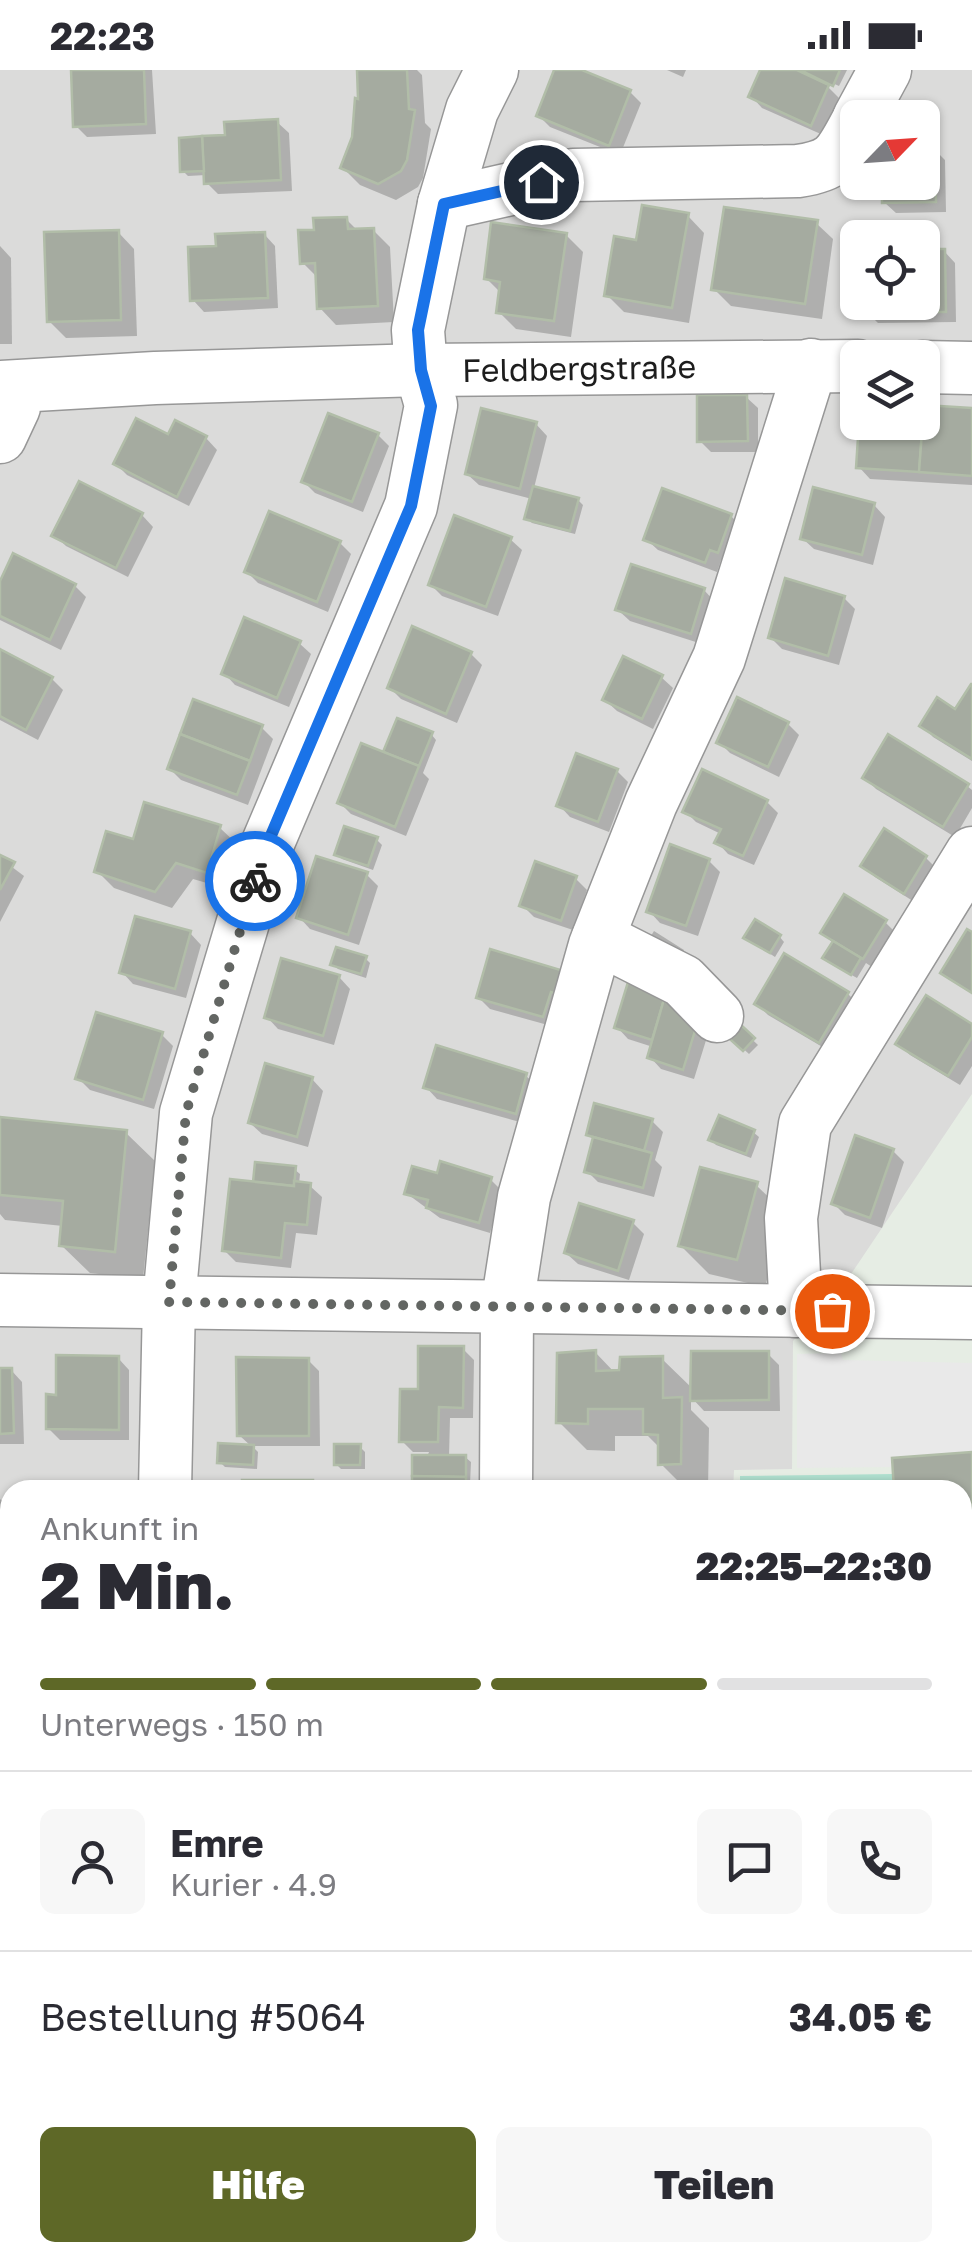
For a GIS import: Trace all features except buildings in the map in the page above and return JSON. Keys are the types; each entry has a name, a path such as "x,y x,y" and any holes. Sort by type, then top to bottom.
{"street":[{"path":"164,1480 169,1302 186,1113 264,852 411,506 431,406 421,370 418,330 444,204 472,110 492,70"},
{"path":"868,100 885,70"},
{"path":"444,204 573,175 798,170 824,167 840,153"},
{"path":"506,1480 507,1306 524,1197 598,938 652,803 720,658 834,366"},
{"name":"Feldbergstraße","path":"7,387 421,370 834,366"},
{"path":"940,367 972,368"},
{"path":"0,437 14,408 7,387"},
{"path":"796,1311 791,1218 806,1124 972,854"},
{"path":"598,938 682,981 717,1016"},
{"path":"0,1300 972,1314"}],"shaded area":[{"path":"0,70 972,70 972,1094 845,1283 793,1341 792,1469 734,1470 734,1480 0,1480"},
{"path":"841,1353 843,1360 972,1363 972,1452 893,1467 797,1468 797,1354"}],"green space":[{"path":"893,1474 893,1480 740,1480 740,1476"}],"way so far":[{"path":"255,881 186,1113 169,1302 832,1311"}],"route":[{"path":"255,881 411,506 431,406 421,370 418,330 444,204 541,182"}]}
